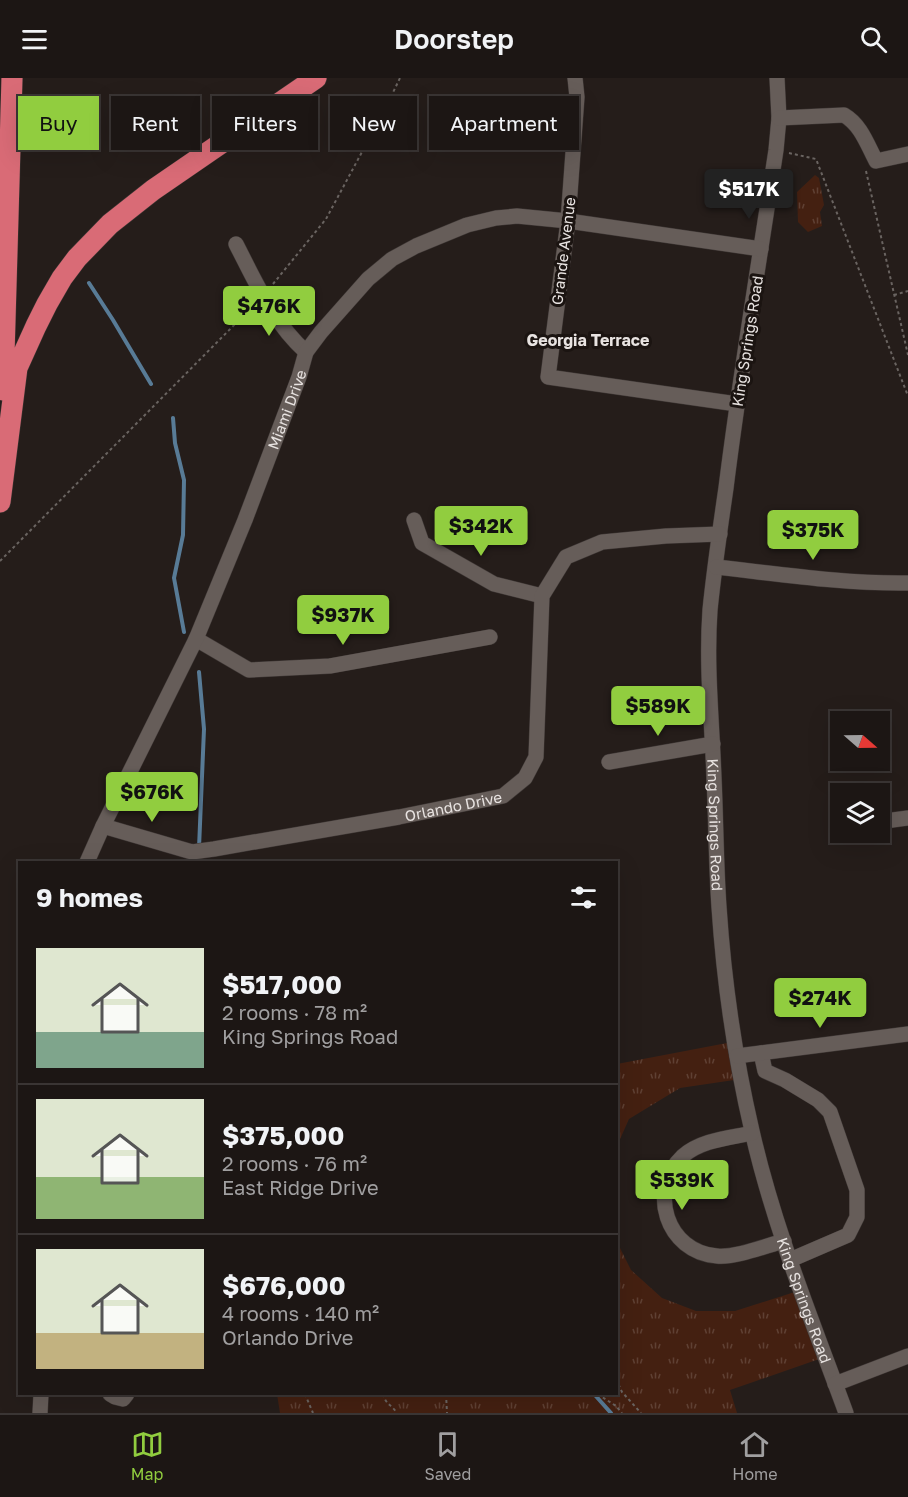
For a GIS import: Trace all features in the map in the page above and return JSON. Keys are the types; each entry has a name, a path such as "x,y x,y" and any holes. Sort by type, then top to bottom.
{"highway":[{"path":"0,508 12,78"},
{"path":"0,502 17,368 62,278 77,258 110,224 153,190 316,78"}],"street":[{"name":"Grande Avenue","path":"574,78 578,97 568,221 548,377 737,404"},
{"name":"King Springs Road","path":"777,78 779,118 776,150 737,404 710,609 709,697 719,908 736,1056 752,1133 790,1260 846,1413"},
{"path":"779,118 844,115 858,126 876,160 908,154"},
{"name":"Miami Drive","path":"87,861 196,639 249,510 299,377 306,352 368,279 392,260 416,246 467,225 496,218 518,216 761,249"},
{"path":"236,244 284,329 306,352"},
{"path":"414,520 422,543 494,584 542,596"},
{"name":"Orlando Drive","path":"104,826 192,852 399,817 503,796 525,778 536,758 542,596 566,556 602,542 720,534"},
{"path":"716,567 888,584 908,583"},
{"path":"196,639 249,669 330,666 490,637"},
{"path":"609,762 713,744"},
{"path":"890,820 908,818"},
{"path":"736,1056 908,1034"},
{"path":"761,1053 765,1071 818,1100 830,1112 857,1190 857,1217 848,1235 790,1260"},
{"path":"752,1133 698,1146 684,1155 667,1179 664,1209 668,1221 683,1242 704,1254 730,1256 784,1241"},
{"path":"835,1384 908,1356"},
{"path":"40,1395 40,1413"},
{"path":"112,1395 123,1398 127,1395"}],"path":[{"path":"0,561 135,426 326,219 400,78"},
{"path":"776,150 816,159 908,396"},
{"path":"876,160 864,164 908,355"},
{"path":"894,295 908,291"},
{"path":"618,1383 622,1392 641,1413"},
{"path":"305,1395 313,1413"},
{"path":"383,1395 388,1405 397,1413"},
{"path":"446,1395 447,1413"},
{"path":"599,1395 616,1406 622,1413"}],"green space":[{"path":"815,175 819,178 824,205 820,212 822,226 808,232 798,222 797,192"},
{"path":"727,1043 734,1080 680,1088 629,1119 618,1144 618,1064"},
{"path":"618,1244 631,1270 662,1298 696,1311 735,1311 801,1290 825,1357 730,1390 737,1413 280,1413 277,1395 618,1395"}],"waterway":[{"path":"89,283 151,384"},
{"path":"173,418 175,443 184,480 183,535 174,578 184,632"},
{"path":"199,672 204,729 199,848"},
{"path":"595,1395 611,1413"}],"district":[{"name":"Georgia Terrace","path":"588,340"}]}
